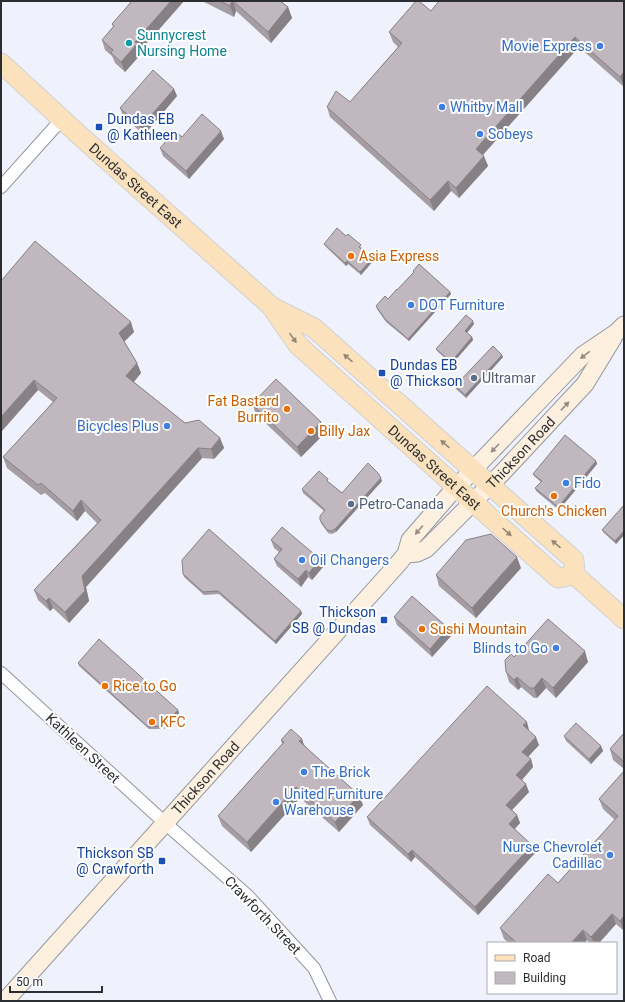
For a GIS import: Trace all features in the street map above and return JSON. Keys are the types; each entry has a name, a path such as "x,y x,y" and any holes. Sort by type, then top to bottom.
{"main road":[{"name":"Dundas Street East","path":"1,63 271,306 298,345 474,501 558,578 575,575 574,560 314,328 271,306"},
{"name":"Thickson Road","path":"5,1001 406,554 410,540 458,487 583,355 621,329"},
{"name":"Thickson Road","path":"406,554 426,550 490,485 585,384 621,329"},
{"path":"575,575 624,619"}],"street":[{"path":"1,187 62,119"},
{"name":"Kathleen Street","path":"1,673 164,824"},
{"name":"Crawforth Street","path":"164,824 248,896 314,968 330,1001"}],"building":[{"name":"Sunnycrest Nursing Home","path":"132,1 171,1 135,42 137,44 121,62 111,53 113,50 102,40 114,26 112,24"},
{"path":"220,1 232,1 230,6"},
{"path":"233,1 280,1 288,7 268,32"},
{"name":"Whitby Mall","path":"416,1 419,1 431,11 439,1 624,1 624,72 620,77 575,37 476,149 484,156 456,188 448,181 430,200 327,107 336,91 350,102 402,43 389,32"},
{"path":"153,70 174,89 141,127 120,108"},
{"path":"202,114 221,131 186,171 160,148 175,131 182,137"},
{"name":"Asia Express","path":"337,228 346,236 348,234 361,245 359,247 372,259 360,272 347,261 345,263 324,244"},
{"path":"35,241 131,322 119,333 137,363 126,376 185,423 199,420 220,438 211,449 198,448 82,576 85,591 65,612 49,598 46,601 34,590 101,520 81,500 73,511 41,483 38,485 3,457 57,398 34,380 1,417 1,281"},
{"name":"DOT Furniture","path":"419,264 450,292 408,339 385,319 376,306 385,296 388,299 414,272 413,271"},
{"path":"466,315 473,321 465,331 472,337 451,362 436,349"},
{"path":"493,346 502,355 465,395 455,386"},
{"path":"276,379 321,422 297,447 252,404"},
{"path":"565,435 596,461 558,507 535,488 542,481 533,474"},
{"path":"368,463 381,478 335,529 331,531 327,530 320,520 320,516 325,510 302,489 319,471 328,479 327,481 342,493"},
{"path":"624,505 624,531 615,541 602,530"},
{"path":"282,527 320,559 309,573 306,570 298,579 274,559 282,549 271,540"},
{"path":"209,529 301,611 275,641 218,591 203,592 183,574 182,560"},
{"path":"491,534 517,557 472,608 436,575 466,540"},
{"path":"412,596 448,628 430,649 394,617"},
{"path":"548,619 585,651 553,688 542,678 534,688 530,688 517,677 514,680 506,672 505,660 511,654 514,657"},
{"path":"99,639 178,710 163,726 148,727 78,663"},
{"path":"487,686 527,722 523,725 536,737 522,752 531,759 516,775 526,784 506,805 517,815 509,824 532,845 475,907 412,850 408,854 367,817"},
{"path":"576,723 601,746 589,759 564,736"},
{"path":"291,729 302,739 299,741 359,795 335,822 296,787 247,842 218,816 284,742 281,740"},
{"path":"624,733 624,762 610,749"},
{"path":"624,771 624,916 620,921 612,914 591,937 583,930 572,942 516,942 500,928 548,874 558,883 618,816 599,799"}],"place":[{"name":"Sunnycrest Nursing Home","path":"129,43"},
{"name":"Movie Express","path":"600,46"},
{"name":"Whitby Mall","path":"442,107"},
{"name":"Dundas EB @ Kathleen","path":"99,127"},
{"name":"Sobeys","path":"480,134"},
{"name":"Asia Express","path":"351,256"},
{"name":"DOT Furniture","path":"411,305"},
{"name":"Dundas EB @ Thickson","path":"382,373"},
{"name":"Ultramar","path":"474,378"},
{"name":"Fat Bastard Burrito","path":"287,409"},
{"name":"Bicycles Plus","path":"167,426"},
{"name":"Billy Jax","path":"311,431"},
{"name":"Fido","path":"566,483"},
{"name":"Church's Chicken","path":"554,496"},
{"name":"Petro-Canada","path":"351,504"},
{"name":"Oil Changers","path":"302,560"},
{"name":"Thickson SB @ Dundas","path":"384,620"},
{"name":"Sushi Mountain","path":"422,629"},
{"name":"Blinds to Go","path":"556,648"},
{"name":"Rice to Go","path":"105,686"},
{"name":"KFC","path":"152,722"},
{"name":"The Brick","path":"304,772"},
{"name":"United Furniture Warehouse","path":"276,802"},
{"name":"Nurse Chevrolet Cadillac","path":"610,855"},
{"name":"Thickson SB @ Crawforth","path":"162,861"}]}
